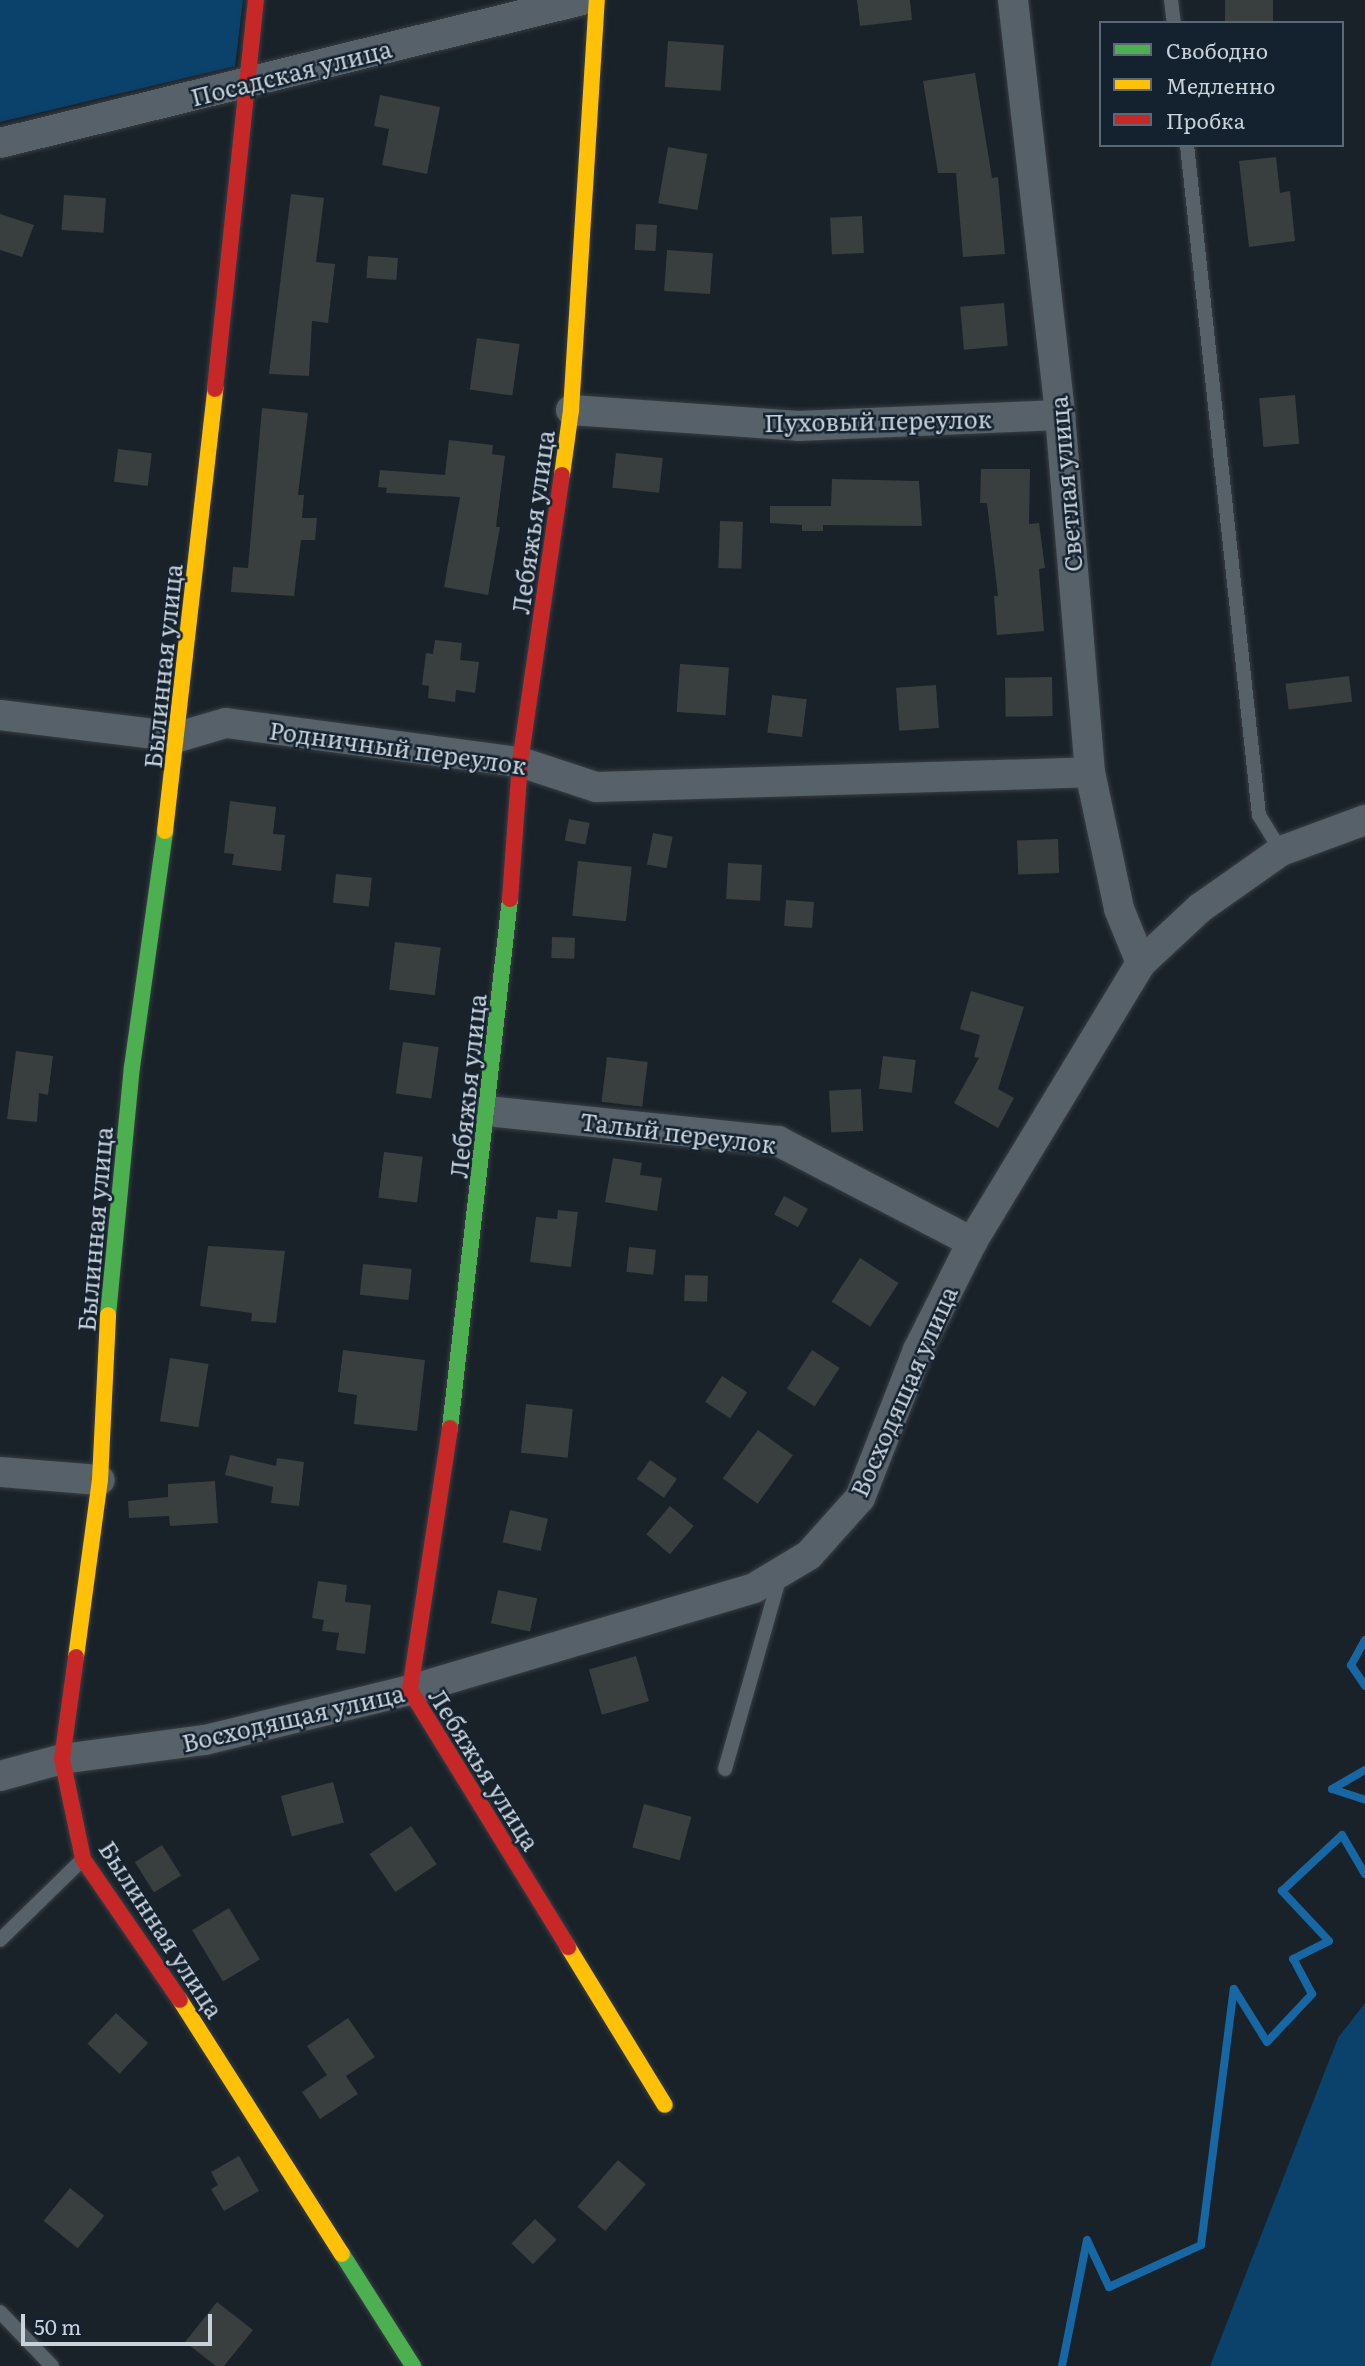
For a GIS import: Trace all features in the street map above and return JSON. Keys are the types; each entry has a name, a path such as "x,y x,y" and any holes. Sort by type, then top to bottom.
{"street":[{"name":"Былинная улица","path":"256,0 178,737 132,1067 105,1347 100,1480 62,1759 83,1859 210,2043 413,2366"},
{"name":"Посадская улица","path":"0,143 582,0"},
{"name":"Лебяжья улица","path":"597,0 571,411 520,762 487,1111 456,1389 410,1690 665,2105"},
{"name":"Светлая улица","path":"1013,0 1060,415 1090,772 1119,909 1141,963"},
{"name":"Пуховый переулок","path":"571,411 798,426 1060,415"},
{"name":"Родничный переулок","path":"0,715 178,737 226,723 520,762 596,787 1090,772"},
{"name":"Восходящая улица","path":"0,1776 62,1759 205,1740 410,1690 741,1592 809,1555 860,1498 918,1350 972,1242 1141,963 1200,908 1281,851 1365,820"},
{"name":"Талый переулок","path":"487,1111 778,1141 972,1242"},
{"path":"0,1472 100,1480"}],"lane":[{"path":"1171,0 1174,21"},
{"path":"1187,147 1259,815 1281,851"},
{"path":"725,1769 782,1572"},
{"path":"0,1940 83,1859"},
{"path":"0,2312 52,2366"}],"shaded area":[{"path":"0,0 243,0 235,66 0,122"},
{"path":"1365,2003 1365,2366 1210,2366 1338,2038"}],"building":[{"path":"857,0 910,0 912,20 860,26"},
{"path":"1225,0 1273,0 1273,21 1225,21"},
{"path":"668,41 724,45 721,91 665,87"},
{"path":"975,73 992,178 998,177 1005,254 963,257 956,173 938,173 923,81"},
{"path":"380,95 440,107 427,174 382,165 389,129 374,126"},
{"path":"668,147 707,154 697,210 658,203"},
{"path":"1276,157 1280,193 1290,191 1295,241 1249,247 1239,161"},
{"path":"291,194 324,198 316,262 335,264 328,323 312,321 309,376 269,374"},
{"path":"64,195 106,198 103,233 62,230"},
{"path":"0,214 34,225 22,257 0,250"},
{"path":"862,216 864,253 832,255 830,218"},
{"path":"636,224 657,225 656,251 635,250"},
{"path":"667,250 713,253 710,294 664,291"},
{"path":"368,256 398,258 396,280 366,278"},
{"path":"1004,303 1008,346 964,350 960,307"},
{"path":"477,338 520,344 512,395 470,389"},
{"path":"1295,395 1299,444 1263,447 1259,398"},
{"path":"262,408 308,413 298,495 304,495 302,518 317,518 315,540 301,540 294,596 231,592 233,567 248,568"},
{"path":"449,440 493,445 492,454 505,456 496,527 500,527 488,595 444,587 460,497 386,493 387,488 378,487 380,470 445,475"},
{"path":"118,449 152,453 148,486 114,482"},
{"path":"616,453 663,458 659,493 612,488"},
{"path":"981,469 1030,469 1029,524 1039,523 1045,568 1039,569 1044,631 997,635 994,596 998,596 987,503 980,503"},
{"path":"832,479 919,481 922,526 823,525 823,531 802,531 802,525 770,523 770,506 831,506"},
{"path":"720,521 743,522 741,569 718,568"},
{"path":"435,640 462,643 460,660 479,662 475,693 456,690 455,702 428,698 429,686 422,685 426,653 433,654"},
{"path":"680,664 729,667 726,715 677,712"},
{"path":"1349,676 1352,702 1289,710 1285,684"},
{"path":"1052,677 1053,716 1006,717 1005,678"},
{"path":"936,685 939,728 899,731 896,688"},
{"path":"772,695 807,699 802,737 767,733"},
{"path":"230,801 276,807 273,834 285,835 281,871 232,865 234,854 224,853"},
{"path":"569,819 590,823 585,845 565,841"},
{"path":"653,833 673,837 667,868 647,864"},
{"path":"1058,839 1059,873 1018,874 1017,840"},
{"path":"578,861 632,867 626,921 572,916"},
{"path":"728,863 762,865 760,901 726,899"},
{"path":"336,874 372,878 369,907 333,903"},
{"path":"786,900 814,902 812,928 784,926"},
{"path":"552,937 575,938 574,959 551,958"},
{"path":"395,942 441,948 435,995 389,990"},
{"path":"971,991 1024,1007 998,1089 1014,1098 998,1128 954,1103 979,1058 974,1057 980,1035 960,1029"},
{"path":"403,1042 439,1047 431,1099 396,1093"},
{"path":"16,1051 53,1056 48,1095 39,1093 37,1122 7,1119"},
{"path":"883,1056 916,1060 912,1093 879,1089"},
{"path":"607,1057 648,1062 642,1107 602,1102"},
{"path":"861,1089 863,1131 831,1133 829,1091"},
{"path":"384,1152 423,1157 417,1202 378,1198"},
{"path":"613,1158 642,1163 640,1175 662,1178 657,1211 605,1202"},
{"path":"784,1196 808,1209 798,1227 774,1215"},
{"path":"558,1210 578,1212 571,1267 530,1262 536,1217 557,1219"},
{"path":"208,1246 285,1251 276,1323 251,1321 252,1313 200,1306"},
{"path":"629,1247 656,1250 653,1275 626,1272"},
{"path":"860,1258 899,1283 870,1327 832,1302"},
{"path":"363,1264 412,1269 408,1300 360,1295"},
{"path":"685,1275 708,1276 707,1302 684,1301"},
{"path":"343,1350 425,1360 417,1431 354,1424 357,1395 338,1392"},
{"path":"812,1350 840,1368 815,1407 787,1389"},
{"path":"170,1358 209,1364 199,1427 160,1421"},
{"path":"722,1376 747,1392 730,1418 705,1402"},
{"path":"526,1404 573,1409 568,1458 521,1453"},
{"path":"758,1430 793,1455 758,1504 723,1479"},
{"path":"230,1455 276,1466 277,1458 304,1462 299,1506 271,1503 273,1487 225,1475"},
{"path":"650,1460 677,1479 664,1498 637,1479"},
{"path":"215,1481 218,1523 170,1526 169,1516 129,1518 128,1501 168,1497 168,1484"},
{"path":"670,1506 694,1526 670,1554 646,1534"},
{"path":"510,1510 548,1519 541,1551 503,1542"},
{"path":"318,1581 347,1585 345,1602 371,1605 365,1654 336,1650 339,1633 322,1631 324,1620 312,1618"},
{"path":"498,1590 537,1598 530,1632 491,1623"},
{"path":"636,1656 649,1701 602,1715 589,1670"},
{"path":"333,1782 344,1823 292,1837 281,1796"},
{"path":"644,1804 691,1817 680,1860 632,1847"},
{"path":"411,1826 437,1864 395,1892 370,1854"},
{"path":"162,1845 181,1876 154,1892 135,1862"},
{"path":"229,1908 260,1959 223,1982 192,1930"},
{"path":"116,2013 148,2043 120,2074 87,2044"},
{"path":"348,2018 375,2057 346,2076 358,2094 320,2119 302,2092 327,2075 307,2046"},
{"path":"239,2156 259,2191 224,2211 211,2189 218,2185 211,2172"},
{"path":"618,2160 646,2184 605,2231 577,2207"},
{"path":"70,2188 104,2216 78,2248 44,2221"},
{"path":"535,2219 557,2240 533,2264 511,2243"},
{"path":"217,2302 253,2330 224,2366 216,2366 185,2342"}],"waterway":[{"path":"1365,1640 1351,1665 1365,1686"},
{"path":"1365,1770 1332,1789 1365,1800"},
{"path":"1062,2366 1087,2240 1109,2287 1201,2245 1234,1989 1267,2042 1312,1994 1293,1959 1329,1941 1282,1891 1342,1835 1365,1874"}],"traffic: fast":[{"path":"108,1315 132,1067 165,831"},
{"path":"450,1428 510,899"},
{"path":"342,2254 413,2366"}],"traffic: slow":[{"path":"562,475 571,410 597,0"},
{"path":"165,831 215,389"},
{"path":"76,1657 100,1480 108,1315"},
{"path":"568,1947 665,2105"},
{"path":"180,2000 342,2254"}],"traffic: jam":[{"path":"215,389 256,0"},
{"path":"510,899 520,762 562,475"},
{"path":"450,1428 410,1690 568,1947"},
{"path":"76,1657 62,1759 83,1859 180,2000"}]}
